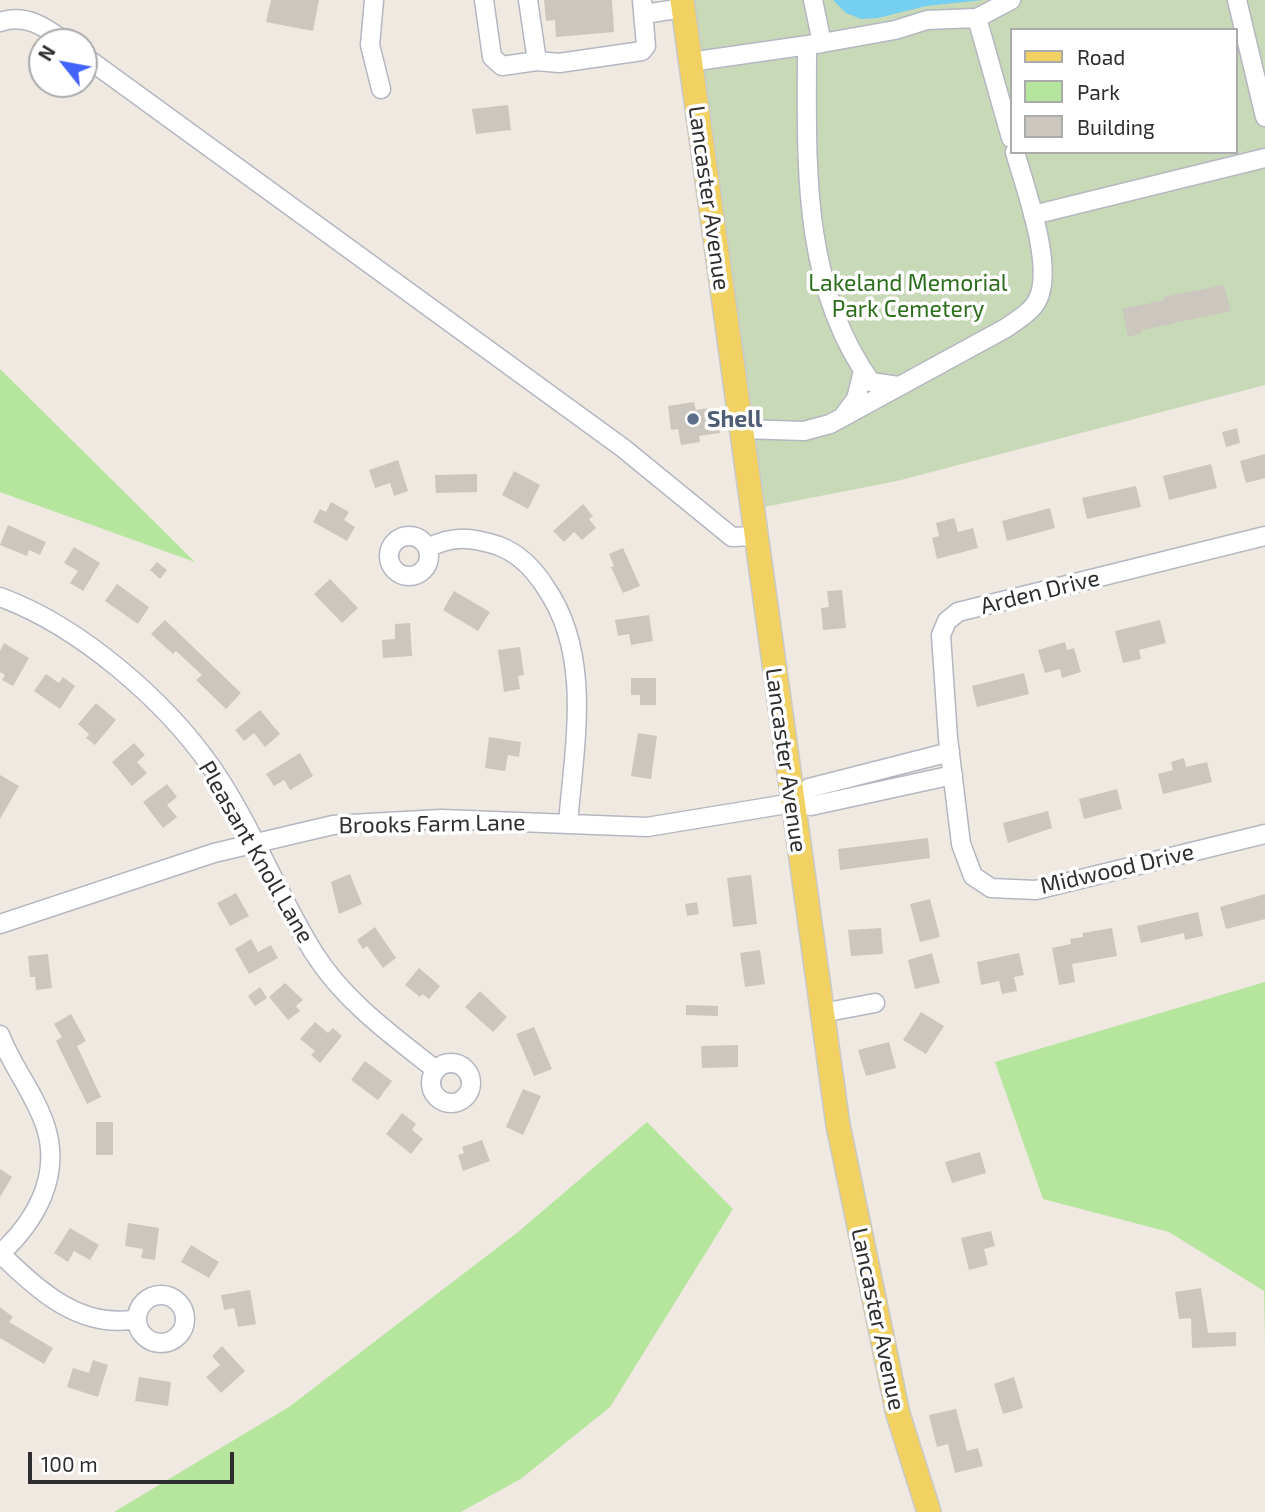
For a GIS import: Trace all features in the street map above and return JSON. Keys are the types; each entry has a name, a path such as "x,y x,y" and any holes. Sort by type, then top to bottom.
{"main road":[{"name":"Lancaster Avenue","path":"682,4 838,1125 867,1278 898,1414 929,1512"}],"street":[{"path":"374,0 370,46 381,89"},
{"path":"484,0 492,57 502,66 642,51 646,47 643,7 682,4"},
{"path":"528,0 537,61"},
{"path":"813,0 815,44 807,157 813,239 827,299 863,370 871,382 898,387"},
{"path":"690,62 895,30 927,20 977,18 1011,0"},
{"path":"1237,0 1265,117"},
{"path":"0,22 17,17 47,28"},
{"path":"977,18 1010,134"},
{"path":"98,66 623,448 732,537 755,536"},
{"path":"742,429 804,430 842,417 1006,328 1032,309 1043,278 1033,215 1016,154"},
{"path":"1033,215 1265,158"},
{"path":"842,417 856,399 863,370"},
{"path":"428,548 442,541 472,536 513,552 536,572 558,606 571,641 576,669 568,824"},
{"name":"Arden Drive","path":"950,751 941,635 947,621 958,612 1265,536"},
{"name":"Pleasant Knoll Lane","path":"0,597 59,626 122,671 159,706 212,768 315,954 335,980 376,1022 436,1070"},
{"path":"793,803 809,788 950,751"},
{"name":"Midwood Drive","path":"950,751 961,844 973,876 991,888 1036,890 1265,834"},
{"path":"793,803 811,806 953,775"},
{"name":"Brooks Farm Lane","path":"0,924 253,841 333,825 441,819 647,827 793,803"},
{"path":"822,1013 875,1003"},
{"path":"0,1035 46,1128 51,1162 41,1205 21,1235 0,1254 32,1285 77,1313 121,1322 137,1319"}],"green space":[{"name":"Lakeland Memorial Park Cemetery","path":"688,0 1265,0 1265,385 897,481 759,508"},
{"path":"0,369 195,562 0,492"},
{"path":"1265,982 1265,1342 1264,1291 1169,1232 1043,1199 995,1062"},
{"path":"647,1122 733,1209 610,1407 522,1478 461,1512 114,1512 289,1407 518,1232"}],"water":[{"path":"833,0 983,0 926,6 878,18 861,19 846,13"}],"building":[{"path":"271,0 319,0 313,31 266,22"},
{"path":"544,0 612,0 614,32 556,37 555,20 546,21"},
{"path":"508,105 511,130 476,134 472,109"},
{"path":"1224,285 1231,311 1142,330 1142,333 1128,337 1122,309"},
{"name":"Shell","path":"694,402 696,410 716,407 720,433 699,436 700,442 681,445 678,429 671,430 668,406"},
{"path":"1237,428 1240,443 1226,447 1222,432"},
{"path":"1265,454 1265,478 1246,483 1240,461"},
{"path":"398,460 408,491 394,496 390,483 375,488 369,470"},
{"path":"1211,464 1217,488 1169,500 1163,476"},
{"path":"514,471 540,485 528,509 502,495"},
{"path":"477,474 477,492 436,493 435,475"},
{"path":"1136,486 1141,507 1087,519 1082,498"},
{"path":"331,502 349,512 344,520 355,527 347,541 313,522 320,509 326,512"},
{"path":"583,504 593,516 589,519 596,528 582,540 574,532 564,542 553,531"},
{"path":"1050,508 1055,528 1007,541 1002,521"},
{"path":"954,518 958,532 973,528 978,548 937,559 932,538 939,536 936,523"},
{"path":"8,525 46,542 40,555 29,550 27,556 0,545"},
{"path":"74,547 100,563 83,591 70,583 78,571 64,563"},
{"path":"623,548 640,586 623,593 611,567 614,566 609,554"},
{"path":"157,562 167,570 160,579 150,570"},
{"path":"330,579 358,608 342,623 314,594"},
{"path":"117,584 149,607 138,624 105,601"},
{"path":"842,590 846,628 823,630 821,608 829,607 827,591"},
{"path":"454,591 490,612 478,631 443,610"},
{"path":"649,615 653,641 631,645 629,634 618,636 615,620"},
{"path":"165,620 241,693 226,709 196,680 202,675 176,651 173,654 151,634"},
{"path":"1160,620 1166,643 1139,650 1141,659 1123,663 1115,631"},
{"path":"410,623 412,656 383,658 382,640 395,639 395,624"},
{"path":"1065,642 1067,650 1074,648 1081,672 1062,678 1060,669 1045,673 1038,650"},
{"path":"4,643 29,658 13,686 2,680 5,675 0,672 0,651"},
{"path":"520,647 524,675 518,676 520,689 504,692 498,650"},
{"path":"1024,673 1029,694 977,707 972,686"},
{"path":"46,674 59,683 63,677 75,686 60,709 34,691"},
{"path":"631,678 656,678 656,705 640,705 640,695 631,695"},
{"path":"96,703 116,720 95,745 86,738 89,734 78,724"},
{"path":"260,710 280,734 265,747 254,733 244,741 235,730"},
{"path":"638,733 657,736 651,779 631,776"},
{"path":"489,737 521,742 519,757 508,755 505,771 485,768"},
{"path":"134,743 145,755 137,762 147,773 132,786 112,762"},
{"path":"300,753 313,776 290,790 284,780 274,786 266,774"},
{"path":"1184,758 1186,767 1207,762 1212,782 1163,794 1158,774 1173,770 1171,762"},
{"path":"0,775 19,786 0,819"},
{"path":"167,784 177,797 167,805 177,817 163,828 143,802"},
{"path":"1117,789 1122,809 1084,819 1079,799"},
{"path":"1048,811 1052,828 1008,843 1003,823"},
{"path":"928,838 930,858 840,870 838,849"},
{"path":"350,874 362,904 339,914 331,882"},
{"path":"751,875 757,924 733,927 727,878"},
{"path":"236,893 249,916 230,926 217,903"},
{"path":"1265,894 1265,919 1226,929 1220,907"},
{"path":"930,899 940,937 920,942 910,904"},
{"path":"697,902 699,914 687,916 685,904"},
{"path":"1198,912 1203,936 1185,940 1184,933 1141,943 1137,926"},
{"path":"375,927 396,958 383,968 367,946 363,949 357,940"},
{"path":"881,928 883,954 851,956 848,930"},
{"path":"1112,928 1117,956 1072,964 1075,982 1059,985 1052,948 1071,944 1070,939 1083,937 1083,933"},
{"path":"251,939 258,952 271,945 278,958 249,974 235,949"},
{"path":"760,950 765,984 745,987 740,953"},
{"path":"932,953 940,983 915,989 908,960"},
{"path":"1019,953 1024,975 1014,977 1017,991 1002,994 999,981 981,985 977,962"},
{"path":"48,954 52,988 36,990 35,977 30,977 28,956"},
{"path":"419,968 440,986 429,999 422,994 420,997 405,985"},
{"path":"285,983 303,1000 296,1006 300,1011 288,1020 269,997"},
{"path":"260,987 267,998 255,1006 248,996"},
{"path":"480,991 507,1017 493,1032 465,1007"},
{"path":"686,1005 718,1006 718,1016 686,1015"},
{"path":"921,1012 944,1026 926,1054 903,1040"},
{"path":"71,1014 86,1041 77,1046 101,1097 87,1104 56,1041 62,1037 54,1024"},
{"path":"315,1022 328,1033 333,1028 342,1036 320,1063 311,1055 315,1051 300,1039"},
{"path":"534,1027 552,1069 534,1076 516,1034"},
{"path":"889,1042 896,1068 866,1076 858,1050"},
{"path":"738,1045 738,1067 702,1068 701,1046"},
{"path":"365,1061 392,1081 378,1100 351,1080"},
{"path":"523,1089 541,1096 523,1135 506,1127"},
{"path":"402,1113 416,1124 412,1130 423,1139 411,1154 386,1134"},
{"path":"96,1122 113,1122 113,1155 96,1155"},
{"path":"482,1140 490,1161 463,1171 458,1155 464,1153 462,1147"},
{"path":"980,1152 986,1173 952,1183 945,1162"},
{"path":"0,1169 12,1177 0,1197"},
{"path":"128,1223 159,1228 155,1260 141,1258 143,1249 125,1246"},
{"path":"70,1228 99,1245 90,1260 74,1251 68,1262 54,1253"},
{"path":"991,1231 995,1246 984,1249 988,1265 969,1270 961,1238"},
{"path":"191,1245 219,1262 209,1278 181,1262"},
{"path":"1201,1288 1208,1333 1236,1332 1236,1346 1192,1348 1191,1318 1179,1319 1175,1292"},
{"path":"250,1290 256,1324 238,1327 234,1308 224,1310 221,1295"},
{"path":"0,1307 13,1317 9,1322 53,1348 44,1364 0,1338"},
{"path":"222,1346 245,1371 221,1393 206,1377 220,1365 212,1356"},
{"path":"93,1360 108,1365 98,1397 67,1387 73,1368 89,1373"},
{"path":"139,1377 171,1382 168,1406 135,1401"},
{"path":"1014,1377 1023,1408 1003,1414 994,1384"},
{"path":"956,1409 967,1451 978,1448 983,1466 955,1473 948,1444 937,1447 929,1415"}],"place":[{"name":"Shell","path":"693,419"}]}
